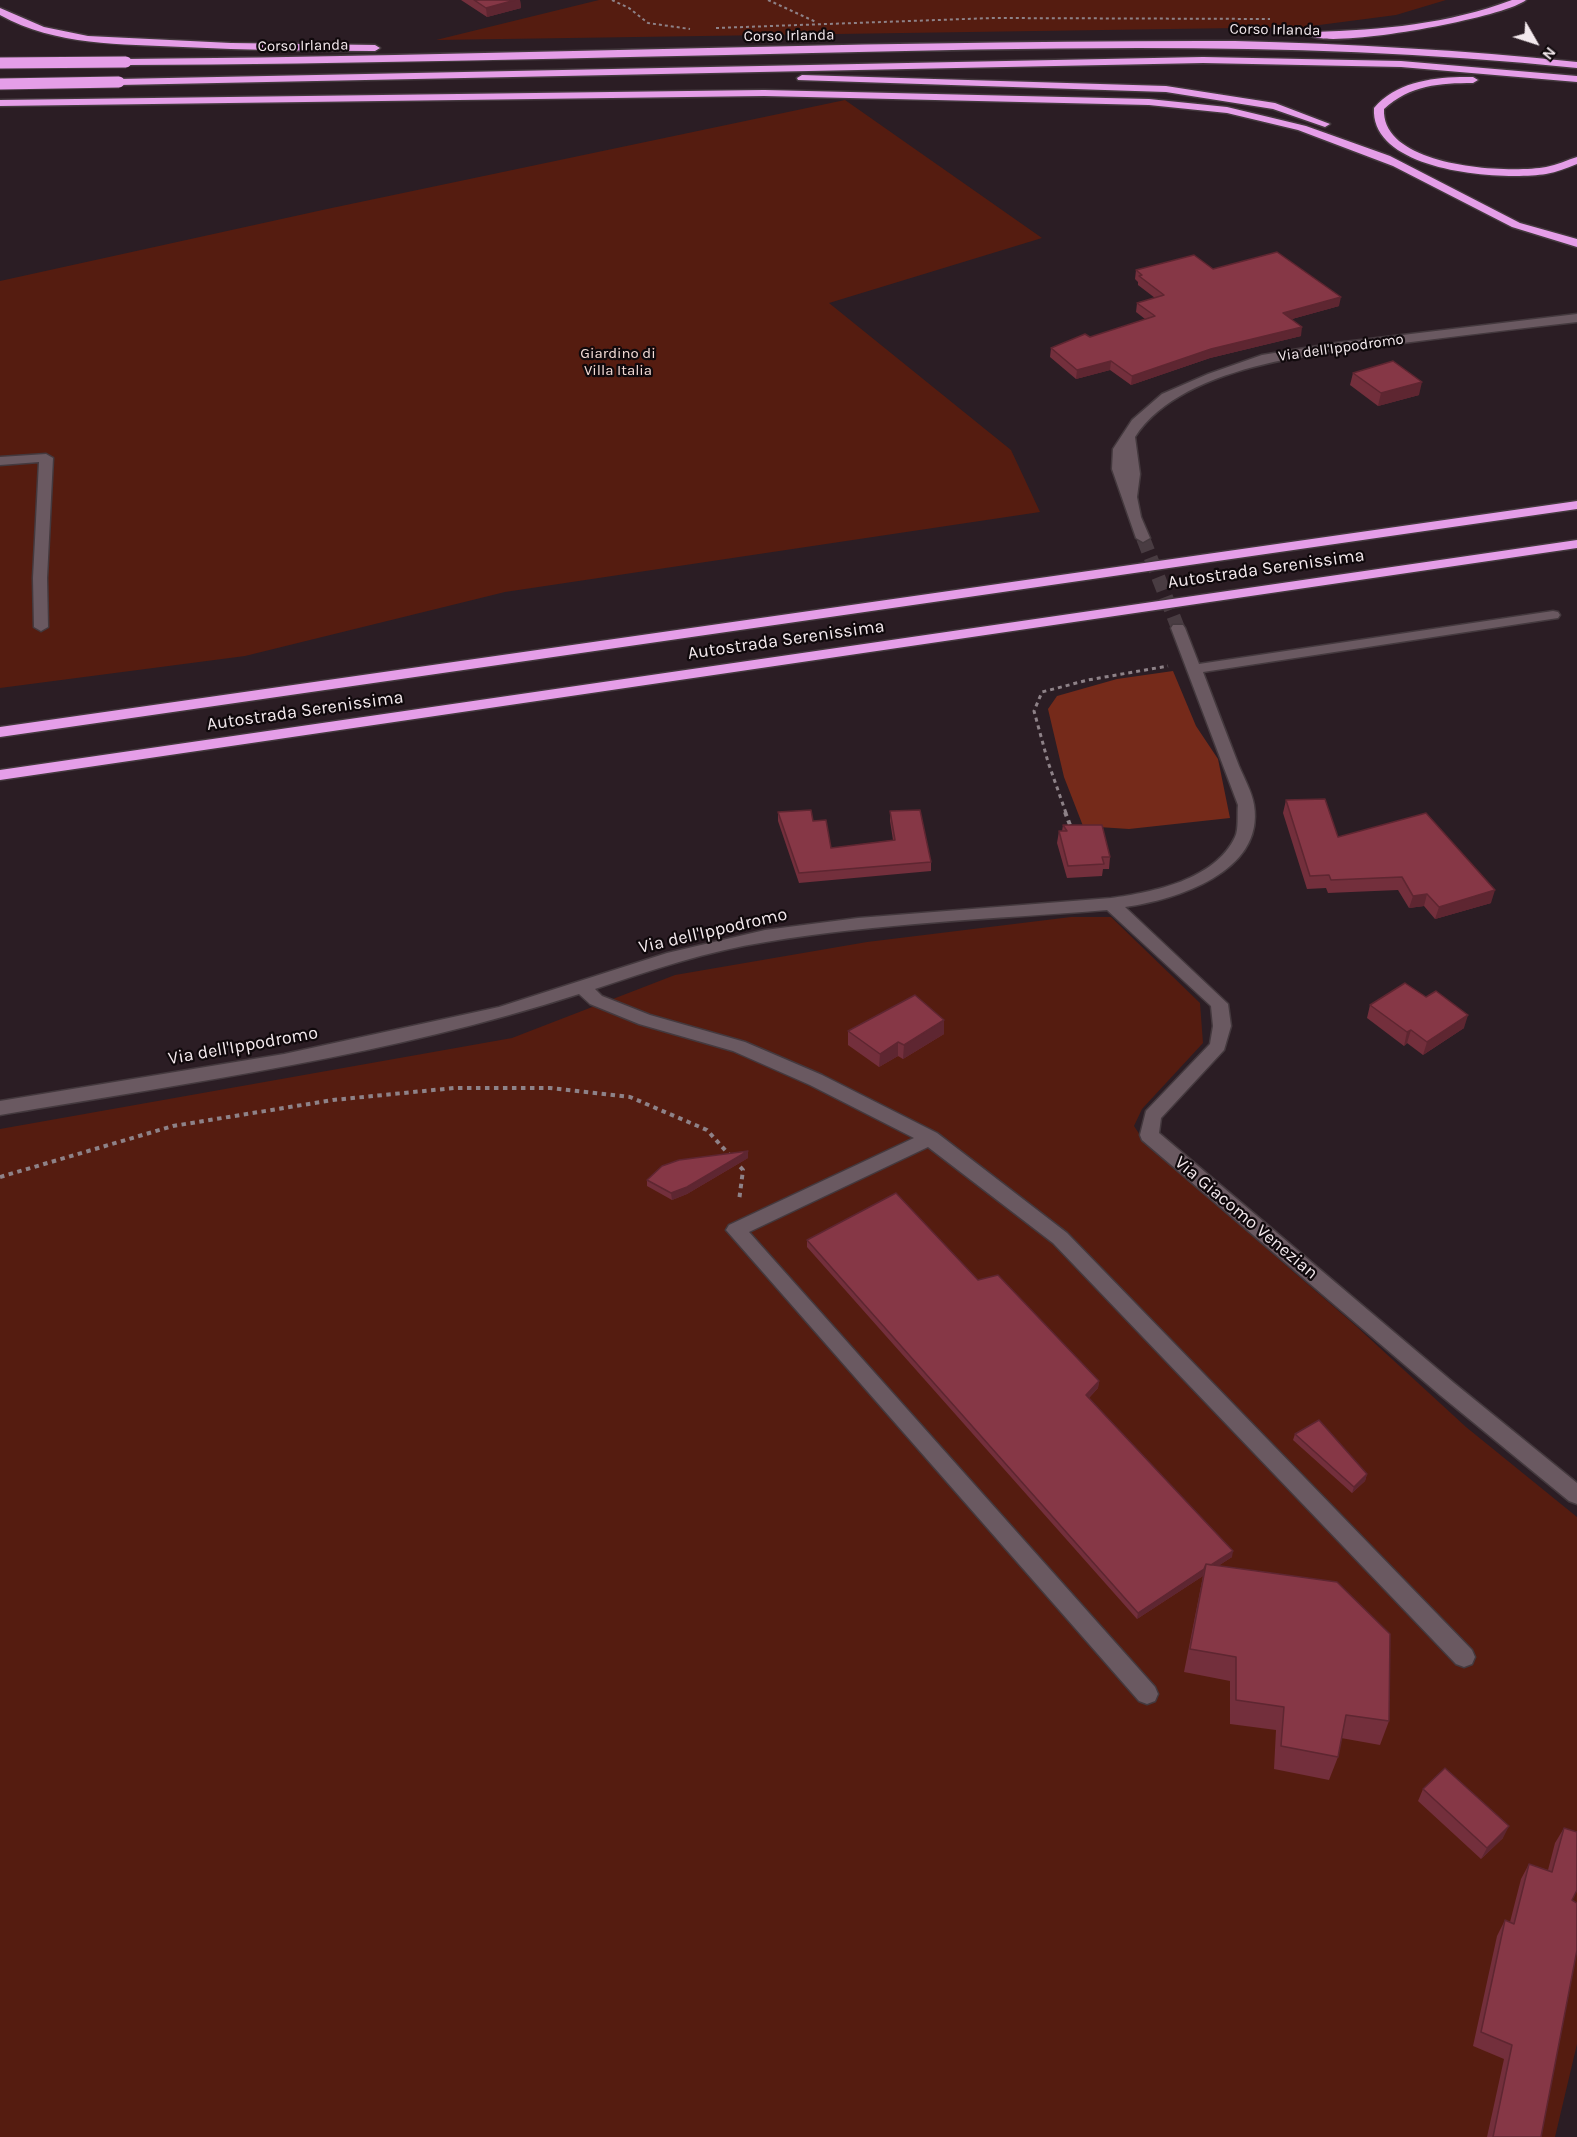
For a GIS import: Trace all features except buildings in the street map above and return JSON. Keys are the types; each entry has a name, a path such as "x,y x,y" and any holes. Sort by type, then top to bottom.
{"highway":[{"path":"1055,45 1172,36 1318,35 1372,32 1466,18 1521,0"},
{"path":"0,11 39,29 77,36 127,41 274,48 571,47 716,52"},
{"name":"Corso Irlanda","path":"0,63 338,61 976,46 1234,44 1379,47 1577,65"},
{"name":"Corso Irlanda","path":"0,84 1126,60 1401,64 1577,79"},
{"path":"546,72 606,76 772,77 1166,89 1275,106 1317,120 1394,163 1516,225 1577,243"},
{"path":"1577,86 1499,80 1426,82 1390,96 1379,108 1379,122 1386,135 1399,147 1444,165 1509,174 1544,171 1577,160"},
{"path":"0,103 764,93 1108,101 1227,110 1311,131 1394,163"},
{"name":"Autostrada Serenissima","path":"4,732 1577,505"},
{"name":"Autostrada Serenissima","path":"0,775 1577,544"}],"street":[{"name":"Via dell'Ippodromo","path":"1143,538 1134,517 1130,496 1135,484 1133,455 1128,437 1148,412 1167,397 1212,377 1262,359 1336,347 1577,318"},
{"path":"0,461 46,458 40,578 41,627"},
{"path":"1194,666 1552,615"},
{"name":"Via dell'Ippodromo","path":"0,1108 284,1060 501,1013 673,957 765,936 858,924 1111,904 1150,898 1185,887 1222,865 1245,837 1246,805 1178,628"},
{"name":"Via Giacomo Venezian","path":"1111,904 1219,1004 1222,1026 1218,1046 1152,1116 1149,1135 1447,1389 1577,1495"},
{"path":"581,986 596,1000 645,1020 739,1046 816,1080 930,1138 1060,1238 1464,1657"},
{"path":"930,1138 736,1230 1148,1694"}],"path":[{"path":"612,0 629,8 648,23 696,29"},
{"path":"768,0 797,15 820,23"},
{"path":"707,29 820,23 1166,18 1270,20"},
{"path":"1070,825 1048,762 1035,711 1042,692 1089,680 1194,666"},
{"path":"0,1177 173,1126 322,1101 454,1088 550,1088 630,1097 707,1130 742,1170 736,1230"}],"green space":[{"path":"599,0 1446,0 1396,15 1304,27 436,40"},
{"name":"Giardino di Villa Italia","path":"845,100 1042,238 829,303 1011,450 1040,512 505,592 245,656 0,688 0,281 327,209"},
{"path":"1071,917 1111,917 1200,1003 1203,1043 1142,1109 1134,1126 1146,1144 1356,1326 1466,1427 1577,1517 1577,2044 1555,2137 0,2137 0,1129 512,1038 675,975 867,942"}],"shaded area":[{"path":"1173,671 1196,726 1218,759 1230,818 1129,829 1083,826 1064,777 1048,709 1057,696 1117,679"}],"tunnel":[{"path":"1143,538 1178,628"}]}
